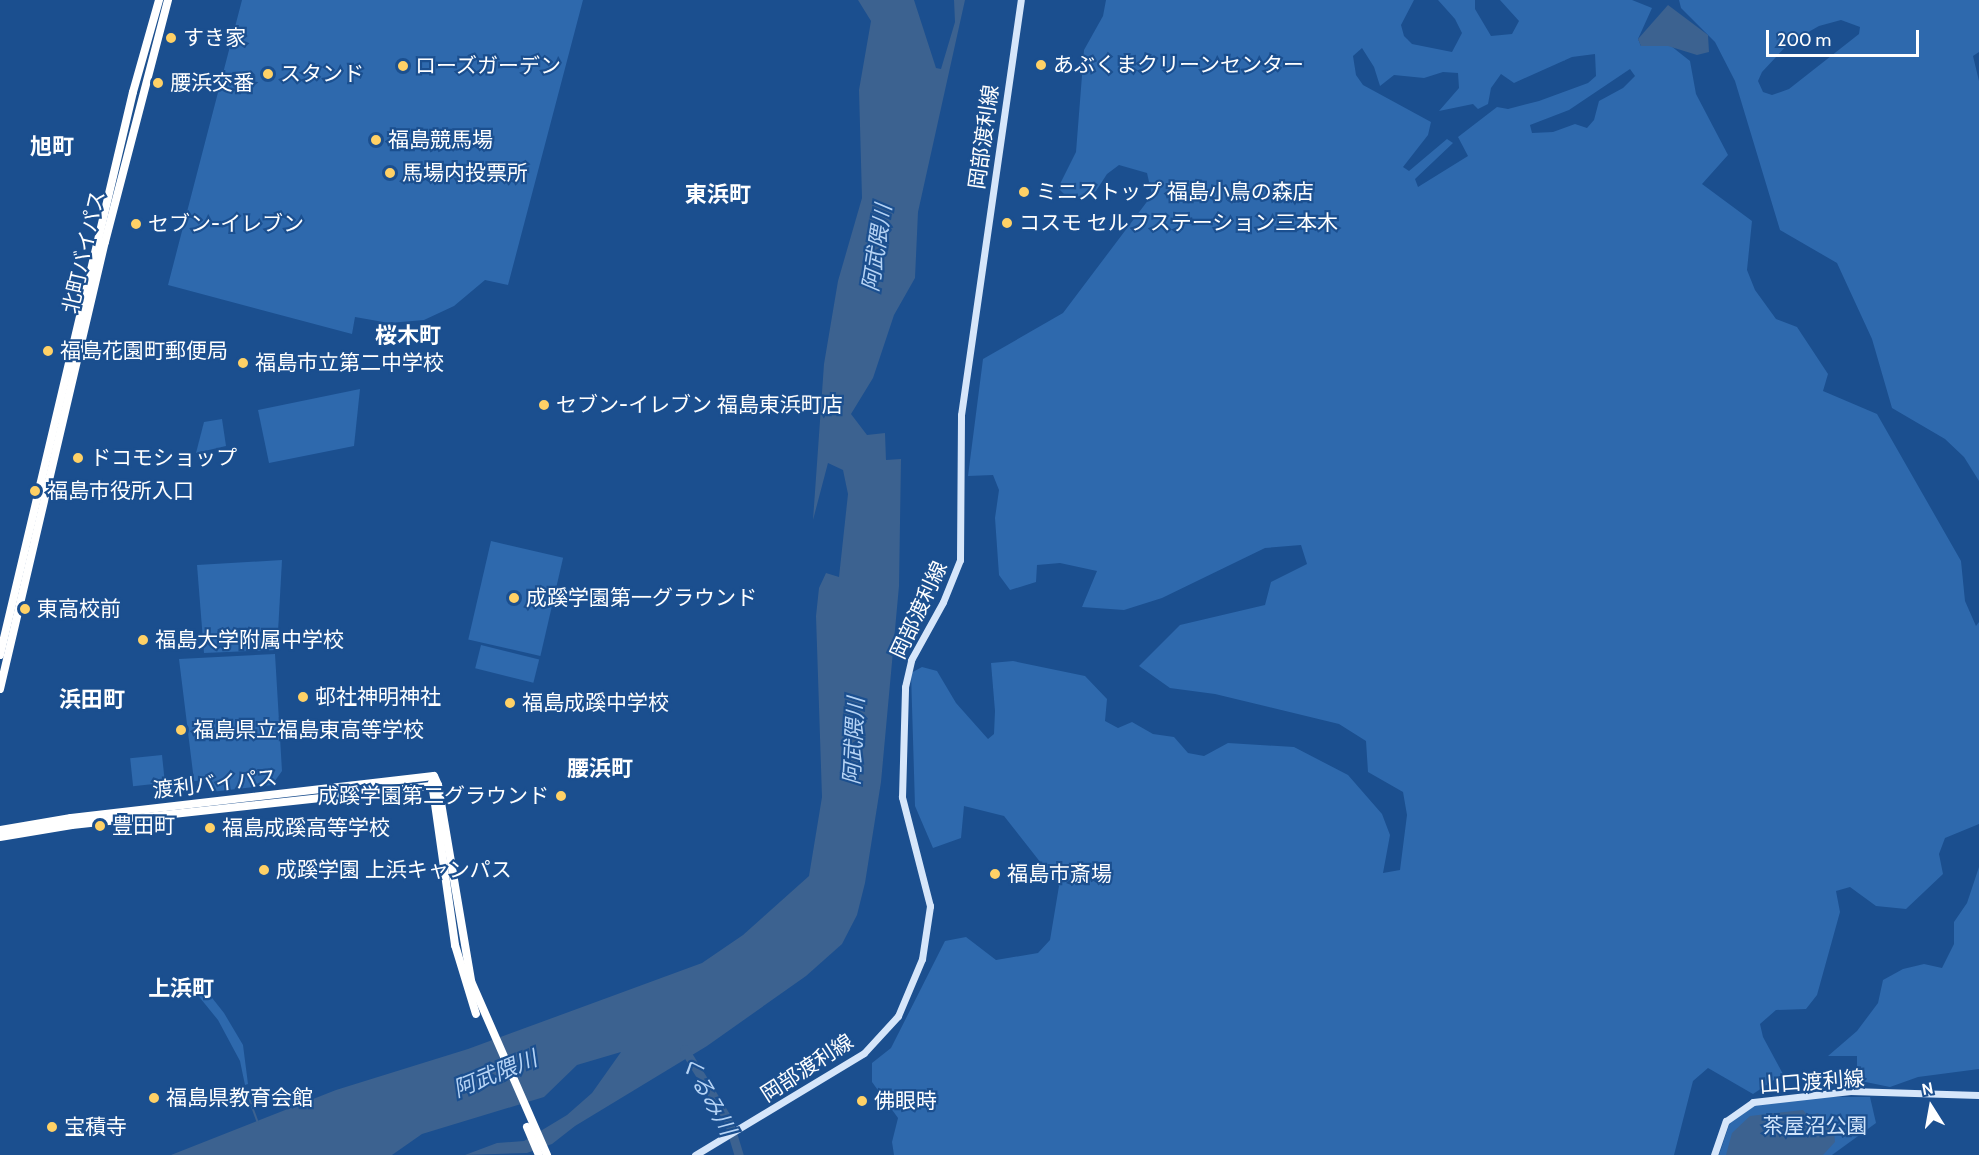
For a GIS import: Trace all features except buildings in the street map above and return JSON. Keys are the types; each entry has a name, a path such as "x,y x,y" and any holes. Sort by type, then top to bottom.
{"highway":[{"name":"北町バイパス","path":"0,655 133,92 159,0"},
{"name":"北町バイパス","path":"0,689 105,242 168,0"},
{"name":"渡利バイパス","path":"0,830 71,818 434,782"},
{"name":"渡利バイパス","path":"0,837 72,825 434,782"},
{"path":"434,782 461,938 479,1013 539,1155"},
{"path":"479,1013 546,1155"}],"main road":[{"name":"岡部渡利線","path":"695,1155 838,1071 879,1038 897,1016 928,936 929,893 902,797 905,687 911,660 944,602 960,560 961,414 1021,0"},
{"name":"山口渡利線","path":"1714,1155 1726,1121 1753,1102 1850,1091 1979,1095"}],"green space":[{"name":"福島競馬場","path":"242,0 583,0 508,285 485,280 454,306 424,320 389,323 355,317 352,334 168,285"},
{"path":"1106,0 1414,0 1401,25 1404,36 1412,44 1452,52 1462,33 1455,19 1438,0 1475,0 1475,9 1491,36 1512,34 1519,21 1500,0 1632,0 1652,8 1638,39 1641,46 1671,46 1690,61 1696,94 1728,155 1702,184 1752,221 1747,270 1755,290 1776,319 1797,327 1828,374 1823,391 1877,414 1961,561 1965,601 1976,626 1979,622 1979,824 1945,838 1939,854 1943,874 1906,909 1876,906 1850,887 1836,891 1840,912 1817,995 1806,1009 1776,1010 1760,1024 1763,1037 1783,1074 1753,1094 1708,1068 1693,1081 1674,1155 894,1155 892,1142 898,1118 872,1082 872,1063 891,1048 945,941 966,937 996,960 1038,953 1050,940 1059,886 1004,816 964,806 961,838 933,848 915,806 911,673 922,667 937,671 956,703 988,739 994,734 995,711 991,663 1013,661 1085,676 1107,699 1105,721 1118,728 1132,722 1153,734 1174,737 1188,753 1204,756 1228,743 1294,747 1348,775 1382,814 1390,835 1383,873 1400,870 1407,815 1403,792 1368,772 1366,741 1339,724 1215,694 1170,688 1139,666 1180,625 1265,605 1271,582 1307,564 1301,545 1265,548 1162,598 1124,610 1082,607 1097,571 1060,563 1037,565 1036,582 1010,590 999,575 995,518 999,490 993,475 968,476 983,359 1063,313 1152,195 1147,173 1119,165 1107,174 1096,191 1081,198 1066,196 1058,188 1076,152 1084,50 1103,16","holes":["1362,48 1374,67 1380,86 1394,75 1424,78 1443,72 1458,73 1459,88 1439,111 1473,104 1478,109 1488,104 1491,88 1501,74 1514,83 1572,57 1595,54 1596,76 1588,83 1539,101 1508,109 1497,107 1458,137 1468,156 1418,187 1415,179 1453,143 1447,139 1409,171 1403,167 1428,135 1431,122 1363,85 1356,75 1353,56","1630,69 1635,76 1623,88 1599,101 1594,120 1587,128 1575,124 1553,132 1532,133 1530,125 1569,110"]},
{"path":"1679,0 1979,0 1979,52 1973,56 1979,81 1979,481 1964,457 1945,439 1892,408 1872,339 1837,263 1780,230 1735,81 1715,42 1681,8","holes":["1841,20 1860,27 1859,34 1789,89 1772,95 1763,92 1758,81 1762,72 1789,43 1819,26"]},
{"path":"360,389 354,446 269,463 258,410"},
{"path":"222,419 226,446 196,453 204,422"},
{"name":"成蹊学園第一グラウンド","path":"491,541 563,558 540,656 468,639"},
{"path":"282,560 277,650 204,653 197,565"},
{"path":"481,645 539,660 533,683 475,668"},
{"path":"275,654 282,771 272,785 211,792 210,780 194,781 179,659"},
{"path":"162,755 165,783 133,786 130,758"},
{"path":"1979,867 1979,1069 1918,1077 1890,1087 1851,1079 1857,1072 1857,1056 1828,1056 1857,1031 1878,1003 1883,980 1903,969 1924,964 1942,968 1954,944 1954,922 1967,903"},
{"path":"183,977 192,987 209,994 224,1013 243,1045 248,1084 245,1085 240,1061 218,1020"},
{"name":"茶屋沼公園","path":"1819,1097 1870,1097 1876,1123 1832,1155 1719,1155 1730,1122 1756,1105"}],"water":[{"name":"阿武隈川","path":"858,0 914,0 936,68 941,69 955,22 954,0 965,0 918,212 915,278 894,315 873,378 851,414 867,435 885,433 886,460 901,459 899,586 881,782 865,883 857,915 842,944 806,976 707,1046 575,1126 552,1144 527,1153 465,1155 497,1143 524,1141 567,1115 592,1093 621,1052 577,1065 544,1097 422,1134 392,1155 171,1155 336,1090 468,1049 702,963 743,935 809,876 822,797 816,616 819,588 826,573 839,577 848,494 843,470 828,463 813,520 824,364 838,281 862,198 859,90 871,21"},
{"path":"1668,5 1708,35 1709,52 1697,55 1668,46 1641,46 1638,39"},
{"path":"1803,1110 1808,1116 1818,1113 1834,1131 1835,1142 1823,1155 1726,1155 1732,1133 1750,1116"}],"waterway":[{"name":"くるみ川","path":"684,1049 728,1120 739,1155"},
{"path":"247,1091 249,1096"},
{"path":"250,1100 258,1122"}],"place":[{"name":"すき家","path":"171,38"},
{"name":"あぶくまクリーンセンター","path":"1041,65"},
{"name":"ローズガーデン","path":"403,66"},
{"name":"スタンド","path":"268,74"},
{"name":"腰浜交番","path":"158,83"},
{"name":"福島競馬場","path":"376,140"},
{"name":"馬場内投票所","path":"390,173"},
{"name":"ミニストップ 福島小鳥の森店","path":"1024,192"},
{"name":"コスモ セルフステーション三本木","path":"1007,223"},
{"name":"セブン-イレブン","path":"136,224"},
{"name":"福島花園町郵便局","path":"48,351"},
{"name":"福島市立第二中学校","path":"243,363"},
{"name":"セブン-イレブン 福島東浜町店","path":"544,405"},
{"name":"ドコモショップ","path":"78,458"},
{"name":"福島市役所入口","path":"35,491"},
{"name":"成蹊学園第一グラウンド","path":"514,598"},
{"name":"東高校前","path":"25,609"},
{"name":"福島大学附属中学校","path":"143,640"},
{"name":"邨社神明神社","path":"303,697"},
{"name":"福島成蹊中学校","path":"510,703"},
{"name":"福島県立福島東高等学校","path":"181,730"},
{"name":"成蹊学園第二グラウンド","path":"561,796"},
{"name":"豊田町","path":"100,826"},
{"name":"福島成蹊高等学校","path":"210,828"},
{"name":"成蹊学園 上浜キャンパス","path":"264,870"},
{"name":"福島市斎場","path":"995,874"},
{"name":"福島県教育会館","path":"154,1098"},
{"name":"佛眼時","path":"862,1101"},
{"name":"宝積寺","path":"52,1127"}],"district":[{"name":"旭町","path":"52,147"},
{"name":"東浜町","path":"718,195"},
{"name":"桜木町","path":"408,336"},
{"name":"浜田町","path":"92,700"},
{"name":"腰浜町","path":"600,769"},
{"name":"上浜町","path":"181,989"}]}
